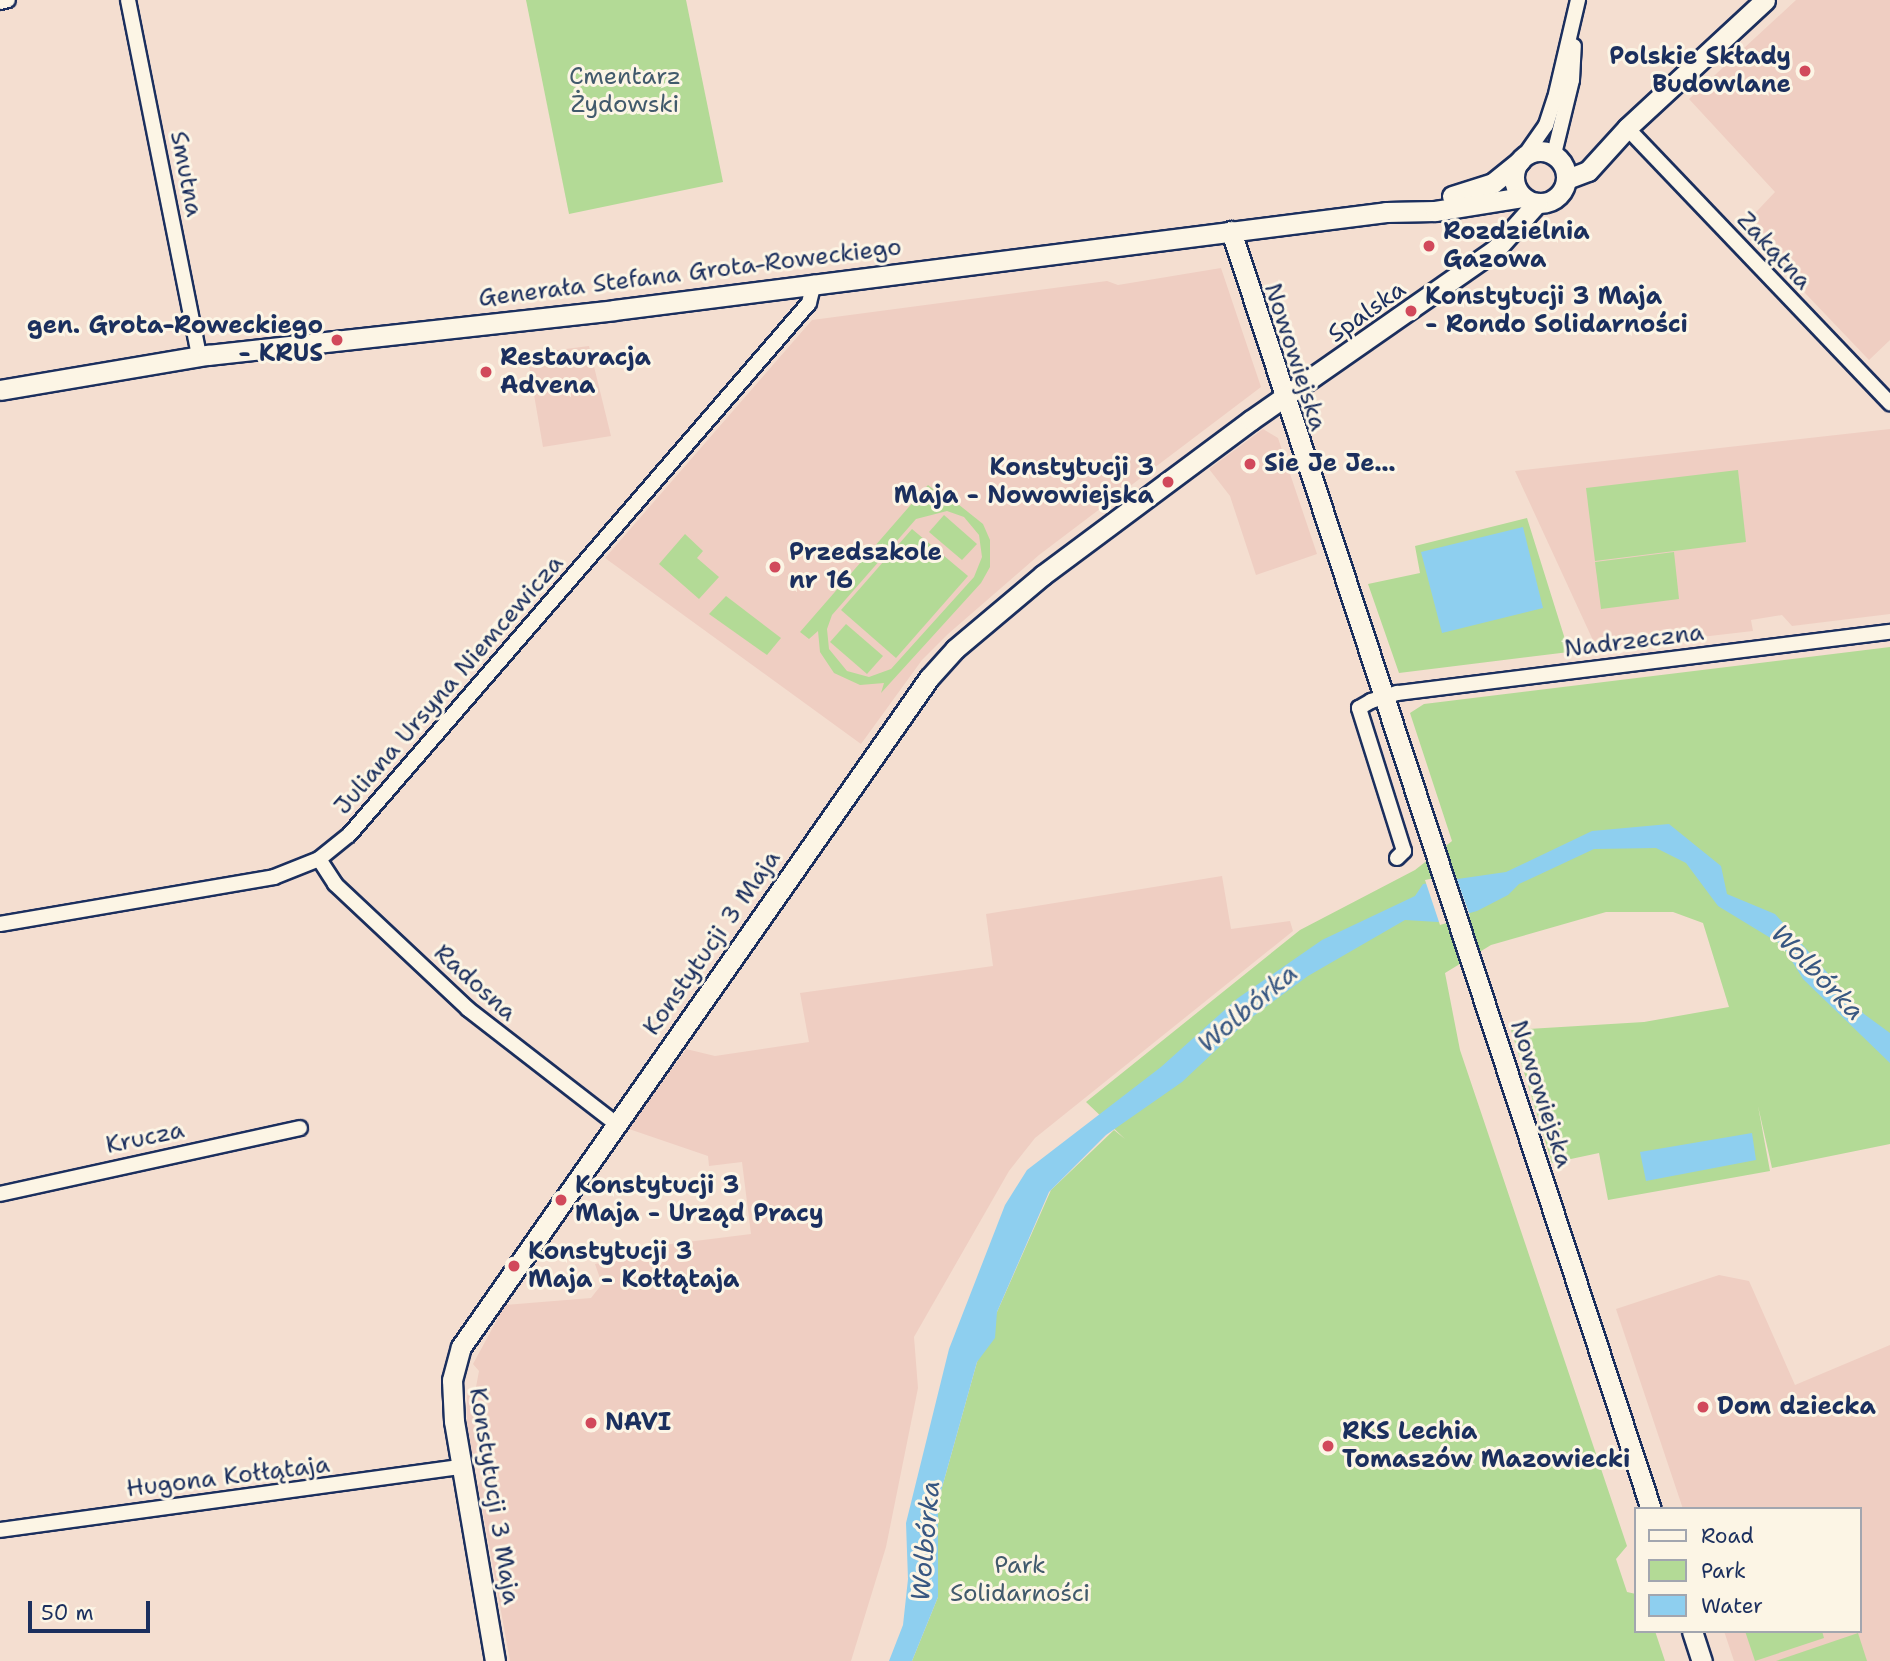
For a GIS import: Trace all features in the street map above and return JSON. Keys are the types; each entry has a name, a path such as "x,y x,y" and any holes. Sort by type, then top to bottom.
{"street":[{"path":"0,2 8,0"},
{"name":"Smutna","path":"128,0 199,356"},
{"path":"1567,179 1556,156 1572,80 1578,0"},
{"path":"1576,16 1546,125 1522,158 1514,176 1530,200 1560,195 1567,179 1588,171 1627,128 1765,0"},
{"path":"1522,158 1539,151 1556,156 1586,156 1627,128"},
{"name":"Zakątna","path":"1627,128 1890,403"},
{"name":"Generała Stefana Grota-Roweckiego","path":"1387,212 1475,191 1506,175 1522,158"},
{"name":"Generała Stefana Grota-Roweckiego","path":"0,390 199,356 1387,212 1435,211 1530,200"},
{"name":"Spalska","path":"1284,401 1494,250 1530,200"},
{"name":"Nowowiejska","path":"1231,231 1284,401 1650,1507"},
{"name":"Juliana Ursyna Niemcewicza","path":"0,924 274,877 319,859 349,835 809,303 814,283"},
{"name":"Konstytucji 3 Maja","path":"495,1661 452,1400 461,1347 615,1124 942,663 1043,575 1251,420 1284,401"},
{"name":"Nadrzeczna","path":"1383,695 1890,632"},
{"path":"1383,695 1359,708 1404,851 1397,858"},
{"name":"Radosna","path":"319,859 335,884 468,1009 615,1124"},
{"name":"Krucza","path":"0,1194 300,1128"},
{"name":"Hugona Kołłątaja","path":"0,1530 462,1467"},
{"path":"1693,1633 1702,1661"}],"shaded area":[{"path":"1796,0 1890,0 1890,340 1869,360 1742,227 1775,192 1689,99"},
{"path":"1221,268 1261,387 1039,555 948,634 922,660 861,744 605,558 812,320 1107,281 1118,285"},
{"path":"589,346 611,436 543,447 527,354"},
{"path":"1263,429 1278,438 1317,554 1256,575 1230,496 1209,469"},
{"path":"1890,429 1890,614 1792,626 1782,615 1751,620 1753,631 1597,649 1515,471"},
{"path":"1222,876 1231,929 1290,921 1293,931 1035,1138 1009,1171 914,1337 918,1388 886,1547 851,1661 510,1661 478,1485 486,1474 484,1459 472,1453 467,1422 467,1391 476,1387 479,1371 473,1364 505,1305 591,1298 602,1284 595,1264 600,1263 599,1253 751,1234 742,1162 709,1166 708,1156 629,1129 686,1049 715,1056 809,1042 800,993 993,966 986,914"},
{"path":"1719,1275 1749,1281 1795,1385 1890,1345 1890,1661 1734,1661 1725,1633 1862,1633 1862,1507 1682,1507 1616,1309"}],"green space":[{"name":"Cmentarz Żydowski","path":"526,0 686,0 723,182 569,214"},
{"path":"1738,470 1746,542 1595,561 1586,488"},
{"path":"928,485 938,493 930,502 958,504 983,524 990,540 990,567 981,583 881,693 884,683 860,685 834,673 820,652 818,631 809,639 800,632","holes":["947,511 964,517 979,535 982,557 974,577 891,669 869,677 847,671 829,649 827,629 832,615 916,519"]},
{"path":"944,515 977,544 962,560 929,532"},
{"path":"1527,518 1569,652 1399,673 1368,584 1420,573 1415,546"},
{"path":"912,529 968,576 896,658 841,610"},
{"path":"685,534 703,551 697,558 719,577 699,599 659,564"},
{"path":"1674,552 1679,599 1601,609 1595,562"},
{"path":"726,596 781,638 767,655 709,614"},
{"path":"846,624 883,656 867,674 830,642"},
{"name":"Park Solidarności","path":"1890,647 1890,1144 1772,1168 1758,1106 1770,1171 1608,1200 1599,1153 1552,1163 1511,1030 1644,1022 1729,1007 1703,923 1673,912 1606,912 1491,945 1445,973 1460,1050 1627,1546 1616,1559 1627,1592 1634,1594 1634,1633 1656,1633 1665,1661 912,1661 938,1597 938,1502 977,1362 997,1312 1051,1190 1114,1130 1125,1139 1086,1102 1300,930 1415,870 1452,841 1410,713 1424,704"},
{"path":"1746,1633 1823,1633 1824,1638 1755,1661"},
{"path":"1858,1633 1867,1661 1776,1661"}],"water":[{"path":"1523,527 1543,608 1442,633 1421,552"},
{"name":"Wolbórka","path":"1669,824 1721,866 1727,894 1775,914 1864,1014 1890,1033 1890,1063 1803,979 1782,945 1718,906 1686,863 1656,848 1594,849 1519,884 1508,895 1477,911 1438,922 1405,920 1308,976 1248,1020 1182,1082 1106,1135 1049,1192 997,1312 995,1338 977,1362 938,1502 938,1597 912,1661 889,1661 903,1625 908,1579 906,1523 949,1349 1005,1205 1027,1170 1161,1067 1238,998 1322,940 1415,896 1423,884 1506,872 1592,831"},
{"path":"1752,1133 1756,1160 1646,1181 1640,1152"}],"pier":[{"path":"1455,874 1470,916 1440,925 1425,880"}],"place":[{"name":"Polskie Składy Budowlane","path":"1805,71"},
{"name":"Rozdzielnia Gazowa","path":"1429,246"},
{"name":"Konstytucji 3 Maja - Rondo Solidarności","path":"1411,311"},
{"name":"gen. Grota-Roweckiego - KRUS","path":"337,340"},
{"name":"Restauracja Advena","path":"486,372"},
{"name":"Sie Je Je...","path":"1250,464"},
{"name":"Konstytucji 3 Maja - Nowowiejska","path":"1168,482"},
{"name":"Przedszkole nr 16","path":"775,567"},
{"name":"Konstytucji 3 Maja - Urząd Pracy","path":"561,1200"},
{"name":"Konstytucji 3 Maja - Kołłątaja","path":"514,1266"},
{"name":"Dom dziecka","path":"1703,1407"},
{"name":"NAVI","path":"591,1423"},
{"name":"RKS Lechia Tomaszów Mazowiecki","path":"1328,1446"}]}
